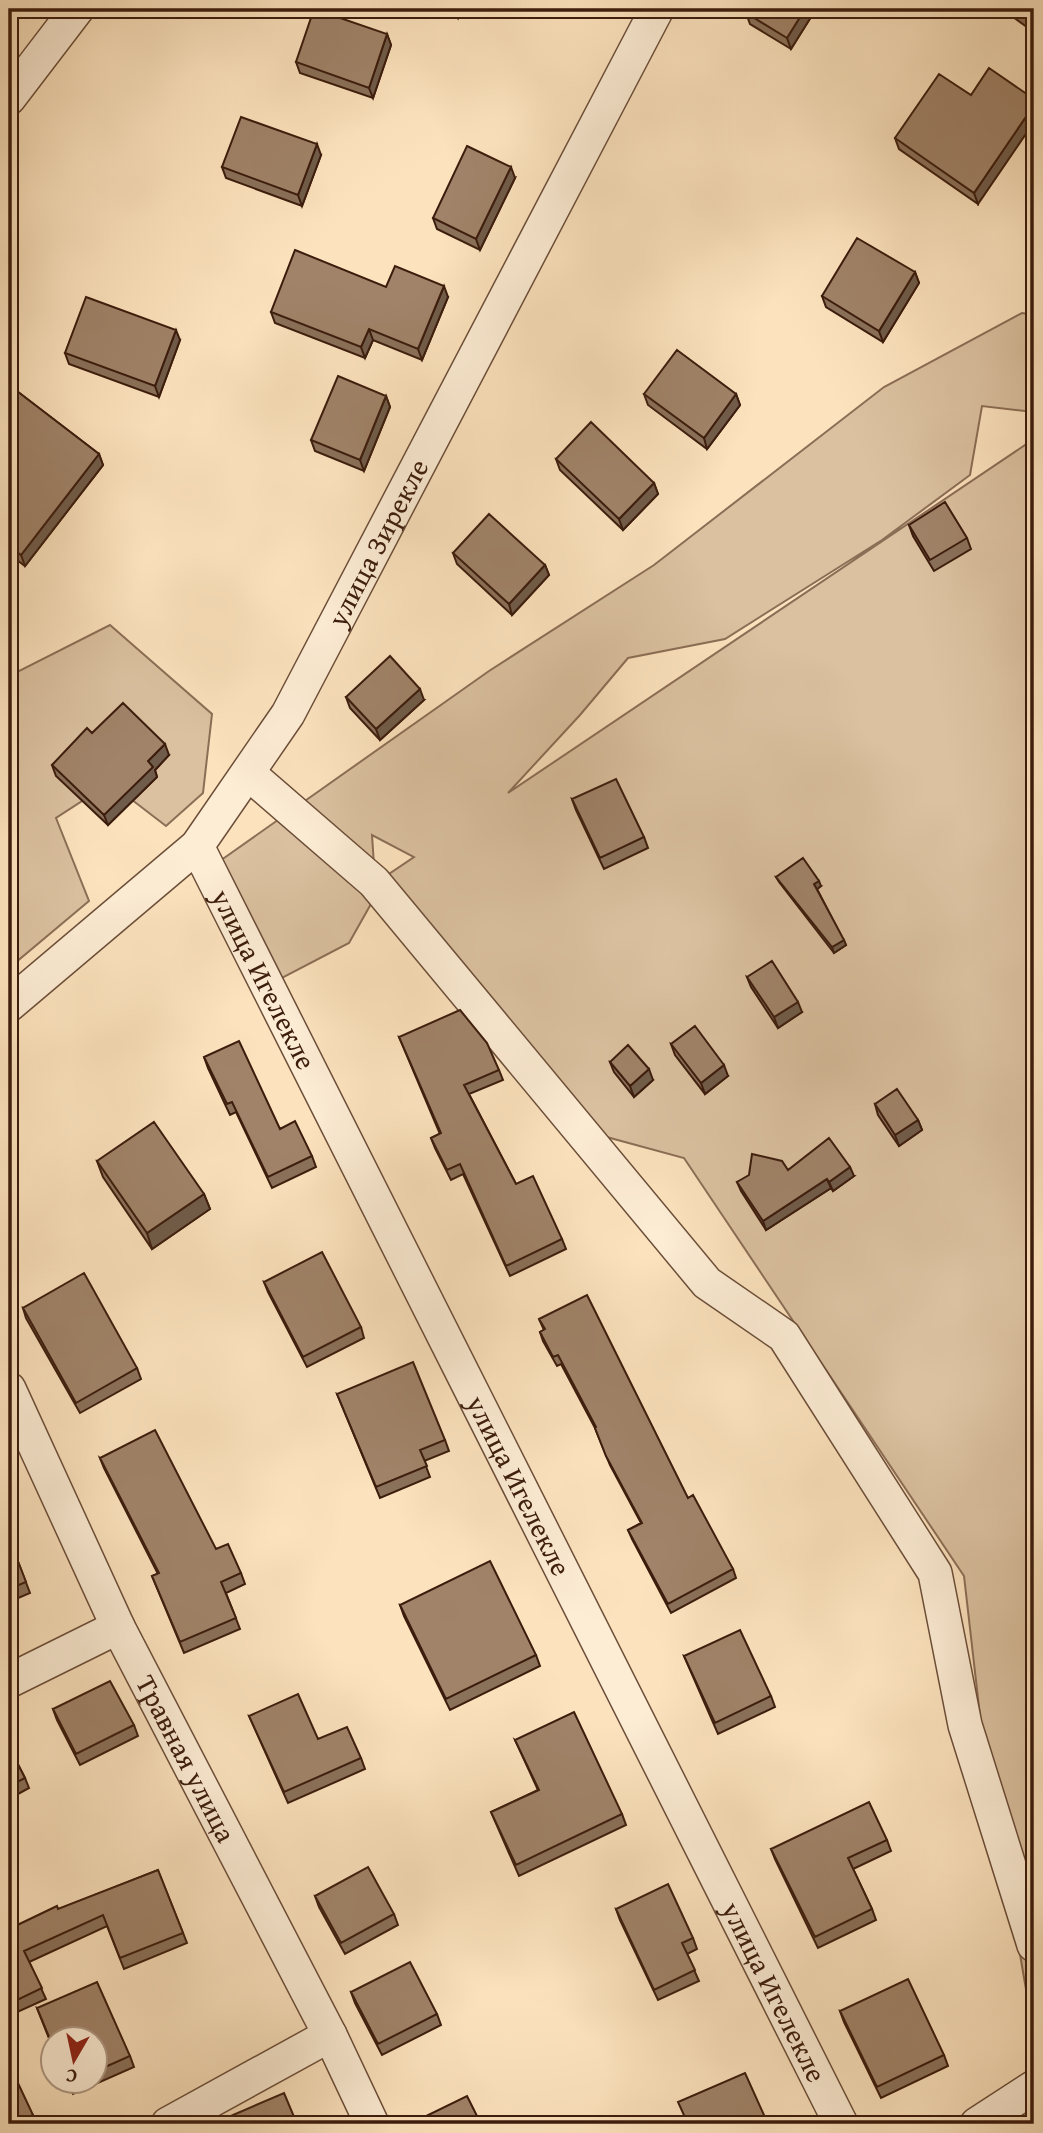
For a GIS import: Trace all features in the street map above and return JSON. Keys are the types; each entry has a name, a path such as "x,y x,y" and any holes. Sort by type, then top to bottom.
{"street":[{"path":"9,97 77,9"},
{"name":"улица Зирекле","path":"9,1005 197,846 288,714 657,9"},
{"path":"248,773 374,882 706,1283 784,1336 935,1573 965,1725 1034,1945"},
{"name":"улица Игелекле","path":"197,846 841,2124"},
{"name":"Травная улица","path":"9,1389 118,1628 330,2035 372,2124"},
{"path":"9,1681 118,1628"},
{"path":"168,2124 330,2035"},
{"path":"977,2124 1034,2087"}],"shaded area":[{"path":"1022,313 1034,315 1034,412 982,406 970,475 882,540 725,639 628,658 508,793 1034,439 1034,2036 982,1733 964,1576 684,1158 592,1133 386,876 414,857 372,835 376,895 349,943 280,979 217,863 489,671 654,565 884,387"},
{"path":"110,625 212,714 203,793 166,826 110,783 56,818 89,901 9,968 9,676"}],"building":[{"path":"314,9 387,34 369,88 296,62"},
{"path":"749,9 805,9 787,38 746,13"},
{"path":"1012,9 1034,9 1034,24"},
{"path":"989,68 1034,99 1034,105 974,193 895,138 939,74 971,95"},
{"path":"241,117 317,144 298,195 222,167"},
{"path":"467,146 511,167 476,239 433,218"},
{"path":"857,238 915,272 879,331 822,296"},
{"path":"295,250 386,287 395,266 444,286 418,349 369,329 361,347 271,312"},
{"path":"86,297 176,330 155,386 65,353"},
{"path":"677,350 736,394 704,438 644,394"},
{"path":"338,376 386,396 360,460 311,440"},
{"path":"9,385 99,454 21,555 9,546"},
{"path":"591,422 654,483 619,519 556,459"},
{"path":"945,502 967,538 930,560 909,525"},
{"path":"489,514 545,565 509,604 453,553"},
{"path":"390,656 420,689 376,729 346,697"},
{"path":"123,703 165,744 148,761 153,767 104,815 52,765 87,728 92,733"},
{"path":"616,779 644,837 600,858 572,799"},
{"path":"803,858 819,881 814,884 844,940 832,947 776,877"},
{"path":"772,961 798,1002 774,1017 747,977"},
{"path":"460,1010 487,1043 499,1070 464,1085 516,1184 533,1176 562,1239 506,1266 460,1164 447,1170 431,1138 441,1133 399,1037"},
{"path":"695,1026 724,1065 701,1083 671,1044"},
{"path":"239,1041 280,1129 295,1121 312,1156 268,1177 232,1102 227,1104 204,1057"},
{"path":"628,1045 649,1069 630,1086 610,1062"},
{"path":"897,1089 918,1120 895,1135 875,1104"},
{"path":"154,1122 204,1194 147,1233 97,1161"},
{"path":"829,1138 850,1167 763,1221 737,1182 749,1175 752,1154 782,1161 788,1170"},
{"path":"322,1252 361,1327 303,1357 264,1282"},
{"path":"84,1273 137,1368 76,1403 23,1308"},
{"path":"587,1295 688,1498 693,1495 733,1569 668,1604 628,1530 642,1523 606,1456 596,1427 558,1355 553,1357 540,1332 545,1329 539,1319"},
{"path":"413,1362 445,1440 420,1450 427,1466 376,1487 337,1394"},
{"path":"155,1430 216,1549 228,1544 241,1573 221,1582 236,1618 180,1642 152,1576 159,1573 100,1458"},
{"path":"9,1538 26,1582 9,1589"},
{"path":"490,1561 536,1655 446,1699 400,1605"},
{"path":"740,1630 771,1696 715,1723 684,1656"},
{"path":"110,1681 134,1725 76,1754 53,1709"},
{"path":"298,1694 318,1739 347,1727 361,1758 284,1792 249,1716"},
{"path":"574,1712 622,1814 516,1865 491,1812 539,1790 515,1740"},
{"path":"9,1747 25,1778 9,1786"},
{"path":"869,1802 887,1840 848,1858 872,1909 815,1937 771,1849"},
{"path":"368,1867 394,1914 341,1943 315,1896"},
{"path":"158,1870 183,1933 120,1958 103,1915 24,1951 42,1988 9,2004 9,1929 57,1906 58,1909"},
{"path":"668,1884 693,1938 682,1943 695,1970 654,1990 616,1909"},
{"path":"410,1962 437,2014 378,2044 351,1992"},
{"path":"908,1979 944,2055 877,2087 840,2011"},
{"path":"97,1982 130,2056 108,2066 108,2024 44,2024 37,2008"},
{"path":"9,2064 33,2115 13,2124 9,2124"},
{"path":"745,2073 768,2124 688,2124 678,2102"},
{"path":"284,2093 297,2124 229,2124 226,2118"},
{"path":"467,2096 481,2124 420,2124 418,2120"}]}
